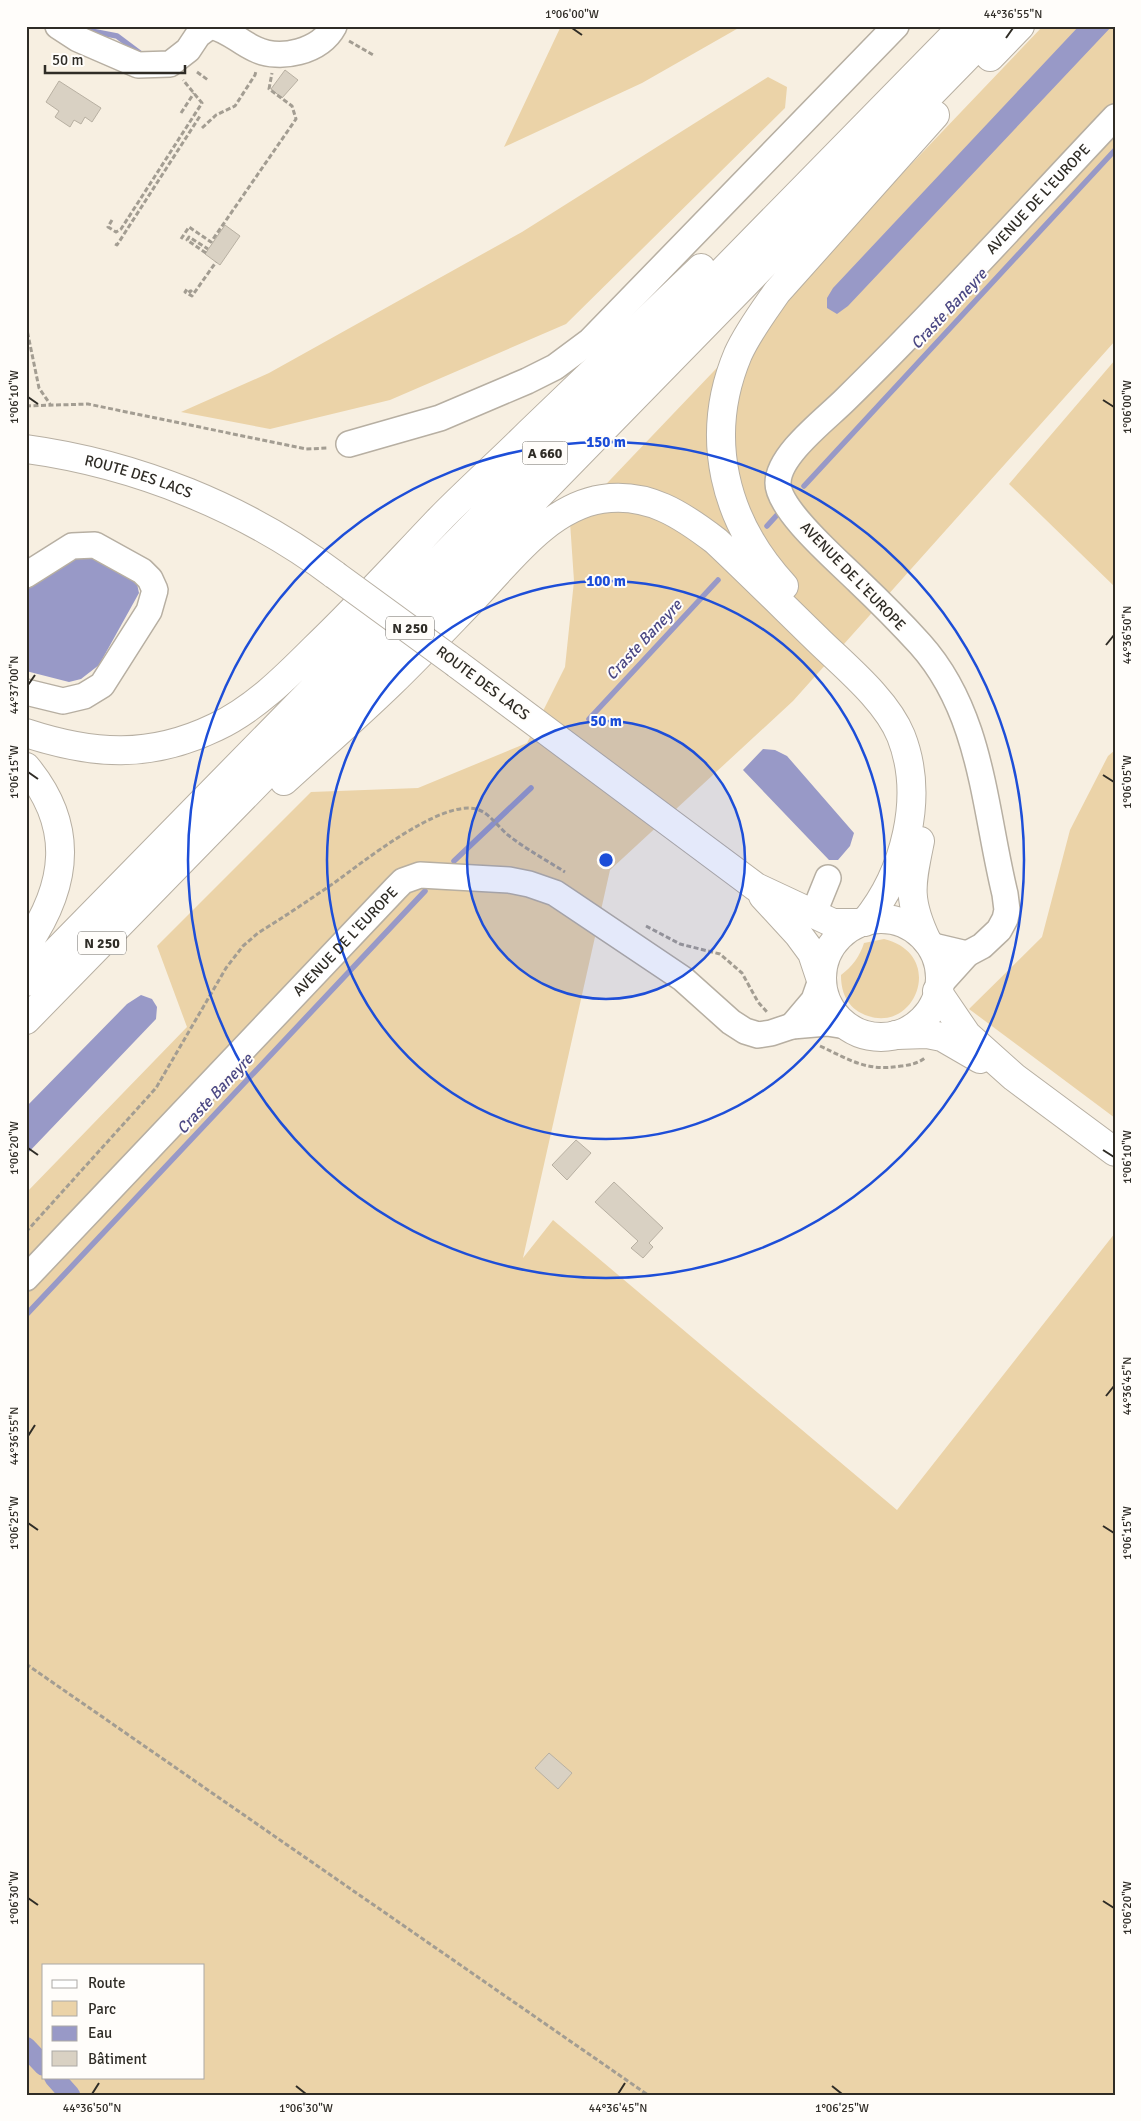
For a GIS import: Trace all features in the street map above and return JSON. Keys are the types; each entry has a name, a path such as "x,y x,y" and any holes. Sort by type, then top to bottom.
{"main road":[{"name":"A 660","path":"170,837 963,26"},
{"name":"N 250","path":"26,1020 997,26"},
{"path":"896,1035 912,1028 925,1017 935,1002 938,988 939,969 934,954 918,923 912,897 914,869 922,834 925,806 923,760 917,737 895,698 863,664 800,604 755,550 732,504 723,472 720,417 727,385 739,353 756,322 777,292 950,98 1020,26"},
{"path":"26,733 62,744 105,751 142,749 184,740 217,726 256,702 284,679 440,519 760,210 921,69"},
{"name":"ROUTE DES LACS","path":"26,449 55,453 126,470 182,490 258,526 316,560 756,887 833,923 862,923"},
{"path":"178,866 256,806 391,684 521,550 551,522 585,503 603,499 626,498 649,501 668,508 690,521 716,541 856,677 884,708 901,735 908,758 912,784 907,832 889,885 877,907 862,923"},
{"path":"26,766 49,799 55,816 61,859 51,902 42,923 26,946"},
{"name":"N 250","path":"26,982 170,837"},
{"name":"ROUTE DES LACS","path":"756,887 798,934 812,953 821,980"},
{"path":"928,943 913,929 896,921 877,919 862,923 843,933 831,946 824,963 821,980 825,999 834,1014 846,1026 862,1034 878,1037 927,1034 942,1037 1014,1077"},
{"path":"938,988 967,1034 1014,1077 1115,1152"}],"street":[{"path":"58,26 78,40 138,65 170,64 188,50 198,35 210,26 223,29 265,52 297,53 317,43 332,29"},
{"path":"349,444 440,418 527,381 555,367 590,341 896,26"},
{"name":"AVENUE DE L'EUROPE","path":"938,988 967,954 992,938 1005,920 1007,910 975,749 967,722 946,679 933,660 885,608 809,533 783,500 779,491 778,481 781,469 795,449 884,361 1115,117"},
{"path":"26,575 72,546 95,545 142,571 150,579 154,590 149,611 102,685 84,696 63,701 26,692"},
{"name":"AVENUE DE L'EUROPE","path":"26,1278 389,894 403,881 411,878 430,876 509,880 541,888 567,901 682,979 738,1028 758,1035 787,1028 826,1023 846,1026"},
{"path":"814,915 828,878"},
{"path":"928,943 967,954"},
{"path":"787,1028 814,1000 821,980"}],"path":[{"path":"332,29 376,56"},
{"path":"202,128 216,115 235,106 256,75 257,67 265,52"},
{"path":"181,239 189,227 211,242 296,119 292,106 269,89 265,52"},
{"path":"182,79 198,72 208,80"},
{"path":"112,220 108,227 116,232 121,229 202,103 194,93 181,113"},
{"path":"115,244 117,245 120,241 200,116"},
{"path":"189,237 207,251 187,240 189,237"},
{"path":"192,290 190,292 187,289 185,292 192,296 216,262"},
{"path":"26,325 39,388 50,405"},
{"path":"26,406 88,404 306,449 332,448 349,444"},
{"path":"26,1232 156,1088 226,968 243,946 258,933 395,840 427,821 462,808 475,809 484,812 508,834 573,877"},
{"path":"644,925 680,944 720,954 742,973 765,1011 777,1016 777,1021 787,1028"},
{"path":"812,1042 847,1060 870,1068 888,1068 921,1062 931,1053 942,1037"},
{"path":"26,1664 648,2095"}],"green space":[{"path":"561,26 742,26 642,83 504,147"},
{"path":"1043,26 1115,26 1115,341 793,701 610,870 523,1258 553,1220 897,1510 1115,1233 1115,2095 26,2095 26,1193 187,1027 157,946 311,792 418,788 527,743 565,667 574,581 570,522"},
{"path":"768,77 787,87 785,108 566,324 390,400 270,429 181,412 269,373 522,232"},
{"path":"1115,360 1115,587 1009,484"},
{"path":"1115,750 1115,1118 969,1009 1042,937 1070,830 1108,756"},
{"path":"884,939 904,948 915,961 919,977 916,992 908,1006 896,1015 880,1018 861,1013 848,1002 843,992 841,975 855,961 864,943"}],"water":[{"path":"1079,26 1112,26 848,306 837,314 827,308 827,298 833,288"},
{"path":"74,558 96,559 136,579 139,593 99,665 81,679 69,682 26,671 26,590"},
{"path":"763,749 775,750 787,756 854,833 850,846 838,860 829,860 743,770"},
{"path":"141,995 152,999 157,1007 156,1019 26,1155 26,1107 127,1004"}],"building":[{"path":"285,70 298,80 282,98 271,89"},
{"path":"59,81 101,108 92,122 85,117 81,124 74,120 70,127 55,117 59,111 46,102"},
{"path":"225,225 240,236 220,265 205,254"},
{"path":"576,1140 591,1153 567,1180 552,1165"},
{"path":"614,1182 663,1228 649,1243 653,1247 643,1258 631,1248 638,1241 595,1202"},
{"path":"549,1753 572,1773 558,1789 535,1768"}],"waterway":[{"path":"81,26 91,31 117,36 141,54"},
{"name":"Craste Baneyre","path":"804,486 1115,150"},
{"name":"Craste Baneyre","path":"767,526 777,515"},
{"name":"Craste Baneyre","path":"589,719 718,580"},
{"name":"Craste Baneyre","path":"454,861 531,788"},
{"name":"Craste Baneyre","path":"26,1315 425,891"},
{"path":"26,2047 42,2064"},
{"path":"55,2078 70,2095"}]}
